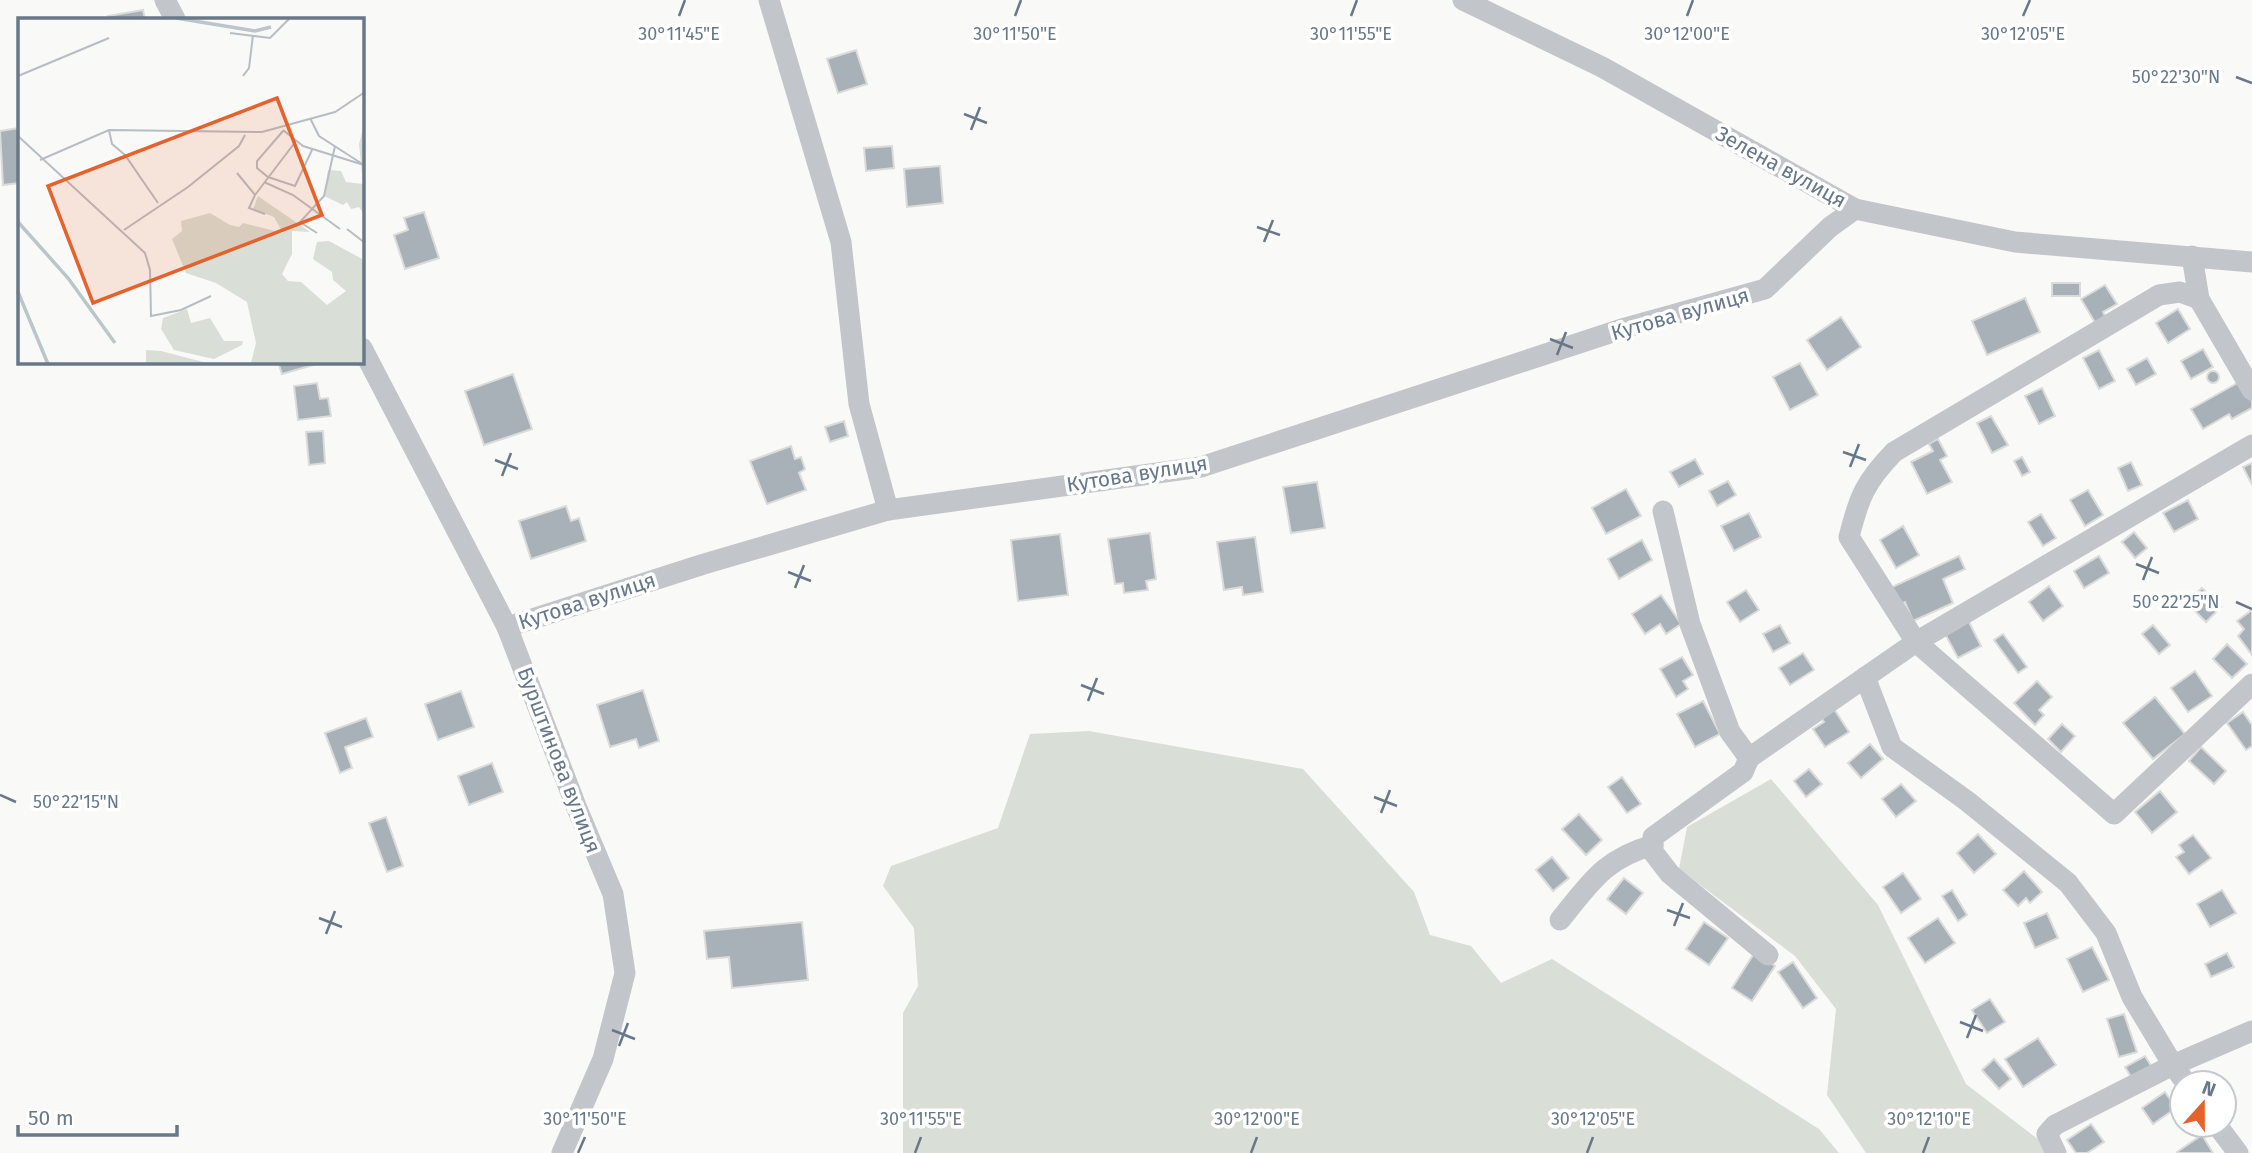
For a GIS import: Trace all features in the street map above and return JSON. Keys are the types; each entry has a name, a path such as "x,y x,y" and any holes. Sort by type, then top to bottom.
{"street":[{"path":"165,0 174,18"},
{"path":"769,0 841,242 859,404 888,510"},
{"name":"Зелена вулиця","path":"1463,0 1602,66 1855,209 2015,242 2252,262"},
{"name":"Кутова вулиця","path":"507,627 704,564 888,510 1201,467 1625,328 1765,289 1830,227 1855,209"},
{"path":"2192,256 2199,299 2252,390"},
{"path":"2199,299 2180,292 2159,295 1894,452 1872,475 1858,502 1849,537 1916,642 2114,814 2252,684"},
{"name":"Бурштинова вулиця","path":"364,352 507,627 613,894 625,973 603,1059 562,1153"},
{"path":"1768,955 1670,874 1653,852 1653,837 1743,772 1749,758 1916,642 2252,445"},
{"path":"1663,510 1675,566 1699,648 1730,732 1749,758"},
{"path":"1865,677 1892,747 1967,801 2068,883 2106,933 2133,997 2176,1069"},
{"path":"1560,920 1600,870 1629,852 1653,845"},
{"path":"2056,1153 2047,1134 2055,1125 2173,1065 2252,1031"}],"shaded area":[{"path":"1089,731 1303,769 1414,892 1430,935 1471,946 1501,983 1552,959 1819,1129 1839,1153 903,1153 903,1013 918,986 914,928 883,886 891,866 998,828 1030,734"},
{"path":"1771,779 1878,905 1966,1084 2056,1153 1866,1153 1827,1095 1836,1009 1795,956 1679,869 1687,827"}],"building":[{"path":"143,10 145,18 109,18 108,16"},
{"path":"856,50 867,84 838,93 827,59"},
{"path":"18,128 18,183 3,185 0,131"},
{"path":"892,146 894,168 866,171 864,148"},
{"path":"940,166 943,203 907,207 904,169"},
{"path":"424,212 439,258 405,269 394,235 408,230 404,218"},
{"path":"2052,283 2080,283 2080,296 2052,296"},
{"path":"2105,285 2117,304 2103,312 2107,320 2097,326 2081,299"},
{"path":"2025,298 2040,332 1987,355 1972,321"},
{"path":"2178,309 2190,329 2168,343 2156,323"},
{"path":"1841,317 1861,347 1827,370 1807,340"},
{"path":"2203,349 2213,367 2191,379 2181,361"},
{"path":"2099,350 2115,381 2099,389 2083,358"},
{"path":"2147,358 2156,374 2136,385 2127,369"},
{"path":"1800,363 1818,395 1790,410 1773,377"},
{"path":"279,364 313,365 282,374"},
{"path":"2208,372 2218,372 2218,382 2208,382"},
{"path":"513,374 532,429 484,445 465,391"},
{"path":"2241,381 2252,401 2252,408 2232,419 2229,414 2203,429 2191,409"},
{"path":"317,383 320,399 328,398 331,416 298,420 294,386"},
{"path":"2042,388 2055,416 2039,424 2025,396"},
{"path":"1991,416 2008,445 1992,453 1977,423"},
{"path":"844,421 848,436 830,442 825,427"},
{"path":"323,431 325,463 309,465 306,432"},
{"path":"1938,439 1947,456 1940,460 1952,482 1927,494 1911,462 1933,451 1929,444"},
{"path":"791,446 795,459 801,457 805,469 799,473 806,490 767,504 750,461"},
{"path":"2022,457 2030,472 2022,476 2014,461"},
{"path":"1695,459 1703,474 1679,487 1670,472"},
{"path":"2131,462 2142,485 2128,491 2118,468"},
{"path":"2252,463 2252,485 2243,467"},
{"path":"1728,481 1736,495 1717,506 1709,491"},
{"path":"1317,482 1325,528 1291,533 1283,487"},
{"path":"1626,489 1641,516 1606,534 1592,508"},
{"path":"2088,490 2103,515 2085,526 2070,500"},
{"path":"2188,500 2198,519 2174,532 2163,513"},
{"path":"566,506 571,521 579,518 586,541 531,559 519,521"},
{"path":"1749,513 1761,537 1734,551 1721,526"},
{"path":"2041,514 2056,538 2043,546 2028,522"},
{"path":"1903,526 1919,555 1896,568 1880,540"},
{"path":"2134,532 2147,548 2135,558 2122,542"},
{"path":"1150,533 1156,579 1146,581 1148,590 1124,593 1123,583 1115,584 1108,539"},
{"path":"1060,534 1068,595 1018,601 1011,540"},
{"path":"1255,537 1263,592 1243,595 1242,587 1224,590 1217,542"},
{"path":"1642,540 1652,560 1619,579 1608,559"},
{"path":"1959,556 1965,569 1943,579 1953,603 1913,621 1905,602 1898,605 1890,588"},
{"path":"2099,556 2109,573 2084,588 2074,571"},
{"path":"2049,586 2063,606 2043,621 2029,602"},
{"path":"2202,588 2221,607 2206,622 2187,603"},
{"path":"1746,590 1759,610 1740,622 1727,602"},
{"path":"1661,595 1681,624 1666,634 1660,624 1645,634 1632,614"},
{"path":"2252,610 2252,655 2238,636 2244,629 2237,621"},
{"path":"1966,616 1981,646 1958,658 1942,628"},
{"path":"1780,625 1790,643 1773,652 1763,634"},
{"path":"2153,625 2170,645 2159,654 2142,634"},
{"path":"2003,634 2027,667 2018,673 1994,640"},
{"path":"2227,644 2247,664 2232,678 2213,659"},
{"path":"1803,653 1814,670 1790,685 1779,668"},
{"path":"1682,657 1693,675 1683,681 1688,689 1676,697 1660,669"},
{"path":"2195,671 2212,696 2188,712 2171,688"},
{"path":"2037,681 2052,697 2039,710 2044,715 2035,725 2014,703"},
{"path":"643,690 659,741 639,748 636,739 610,747 597,705"},
{"path":"461,691 474,727 438,740 425,704"},
{"path":"2155,697 2185,734 2153,759 2123,723"},
{"path":"1703,701 1720,734 1695,747 1677,714"},
{"path":"1834,709 1849,732 1825,747 1813,729 1824,722 1821,717"},
{"path":"2243,712 2252,725 2252,746 2246,750 2227,723"},
{"path":"366,718 373,737 345,747 352,768 340,773 325,733"},
{"path":"2062,724 2075,736 2061,752 2048,739"},
{"path":"1870,744 1883,759 1861,778 1848,763"},
{"path":"2201,747 2226,771 2214,784 2189,761"},
{"path":"492,763 503,792 469,805 458,776"},
{"path":"1809,769 1822,784 1806,797 1794,781"},
{"path":"1622,777 1641,804 1627,813 1608,787"},
{"path":"1901,784 1916,801 1896,817 1882,799"},
{"path":"2160,791 2177,812 2152,833 2135,812"},
{"path":"1579,814 1602,840 1586,855 1562,829"},
{"path":"386,817 403,866 387,872 369,823"},
{"path":"1978,834 1996,854 1974,873 1957,853"},
{"path":"2193,835 2211,858 2189,874 2176,857 2184,852 2179,845"},
{"path":"1552,857 1569,878 1553,891 1536,870"},
{"path":"2024,871 2042,892 2030,903 2026,898 2018,906 2003,890"},
{"path":"1903,873 1921,899 1901,913 1883,887"},
{"path":"1624,878 1643,893 1626,914 1607,899"},
{"path":"1952,890 1967,915 1958,921 1942,896"},
{"path":"2222,890 2236,913 2210,927 2197,904"},
{"path":"2047,913 2058,938 2035,948 2024,923"},
{"path":"1938,918 1955,943 1925,963 1908,938"},
{"path":"802,922 808,980 732,988 729,957 707,959 704,931"},
{"path":"1704,922 1728,938 1709,965 1686,949"},
{"path":"2092,947 2109,980 2083,992 2067,959"},
{"path":"1755,952 1775,966 1752,1001 1732,988"},
{"path":"2227,953 2234,967 2211,977 2205,964"},
{"path":"1793,962 1817,998 1803,1008 1778,972"},
{"path":"1990,999 2005,1022 1987,1033 1972,1010"},
{"path":"2124,1014 2137,1052 2119,1057 2107,1019"},
{"path":"2038,1038 2056,1065 2023,1087 2005,1059"},
{"path":"2145,1056 2153,1069 2133,1080 2125,1067"},
{"path":"1994,1059 2011,1079 1999,1089 1982,1070"},
{"path":"2165,1092 2168,1096 2168,1114 2153,1124 2142,1108"},
{"path":"2091,1124 2104,1142 2087,1153 2076,1153 2067,1140"},
{"path":"2196,1139 2204,1139 2213,1153 2177,1153"}]}
